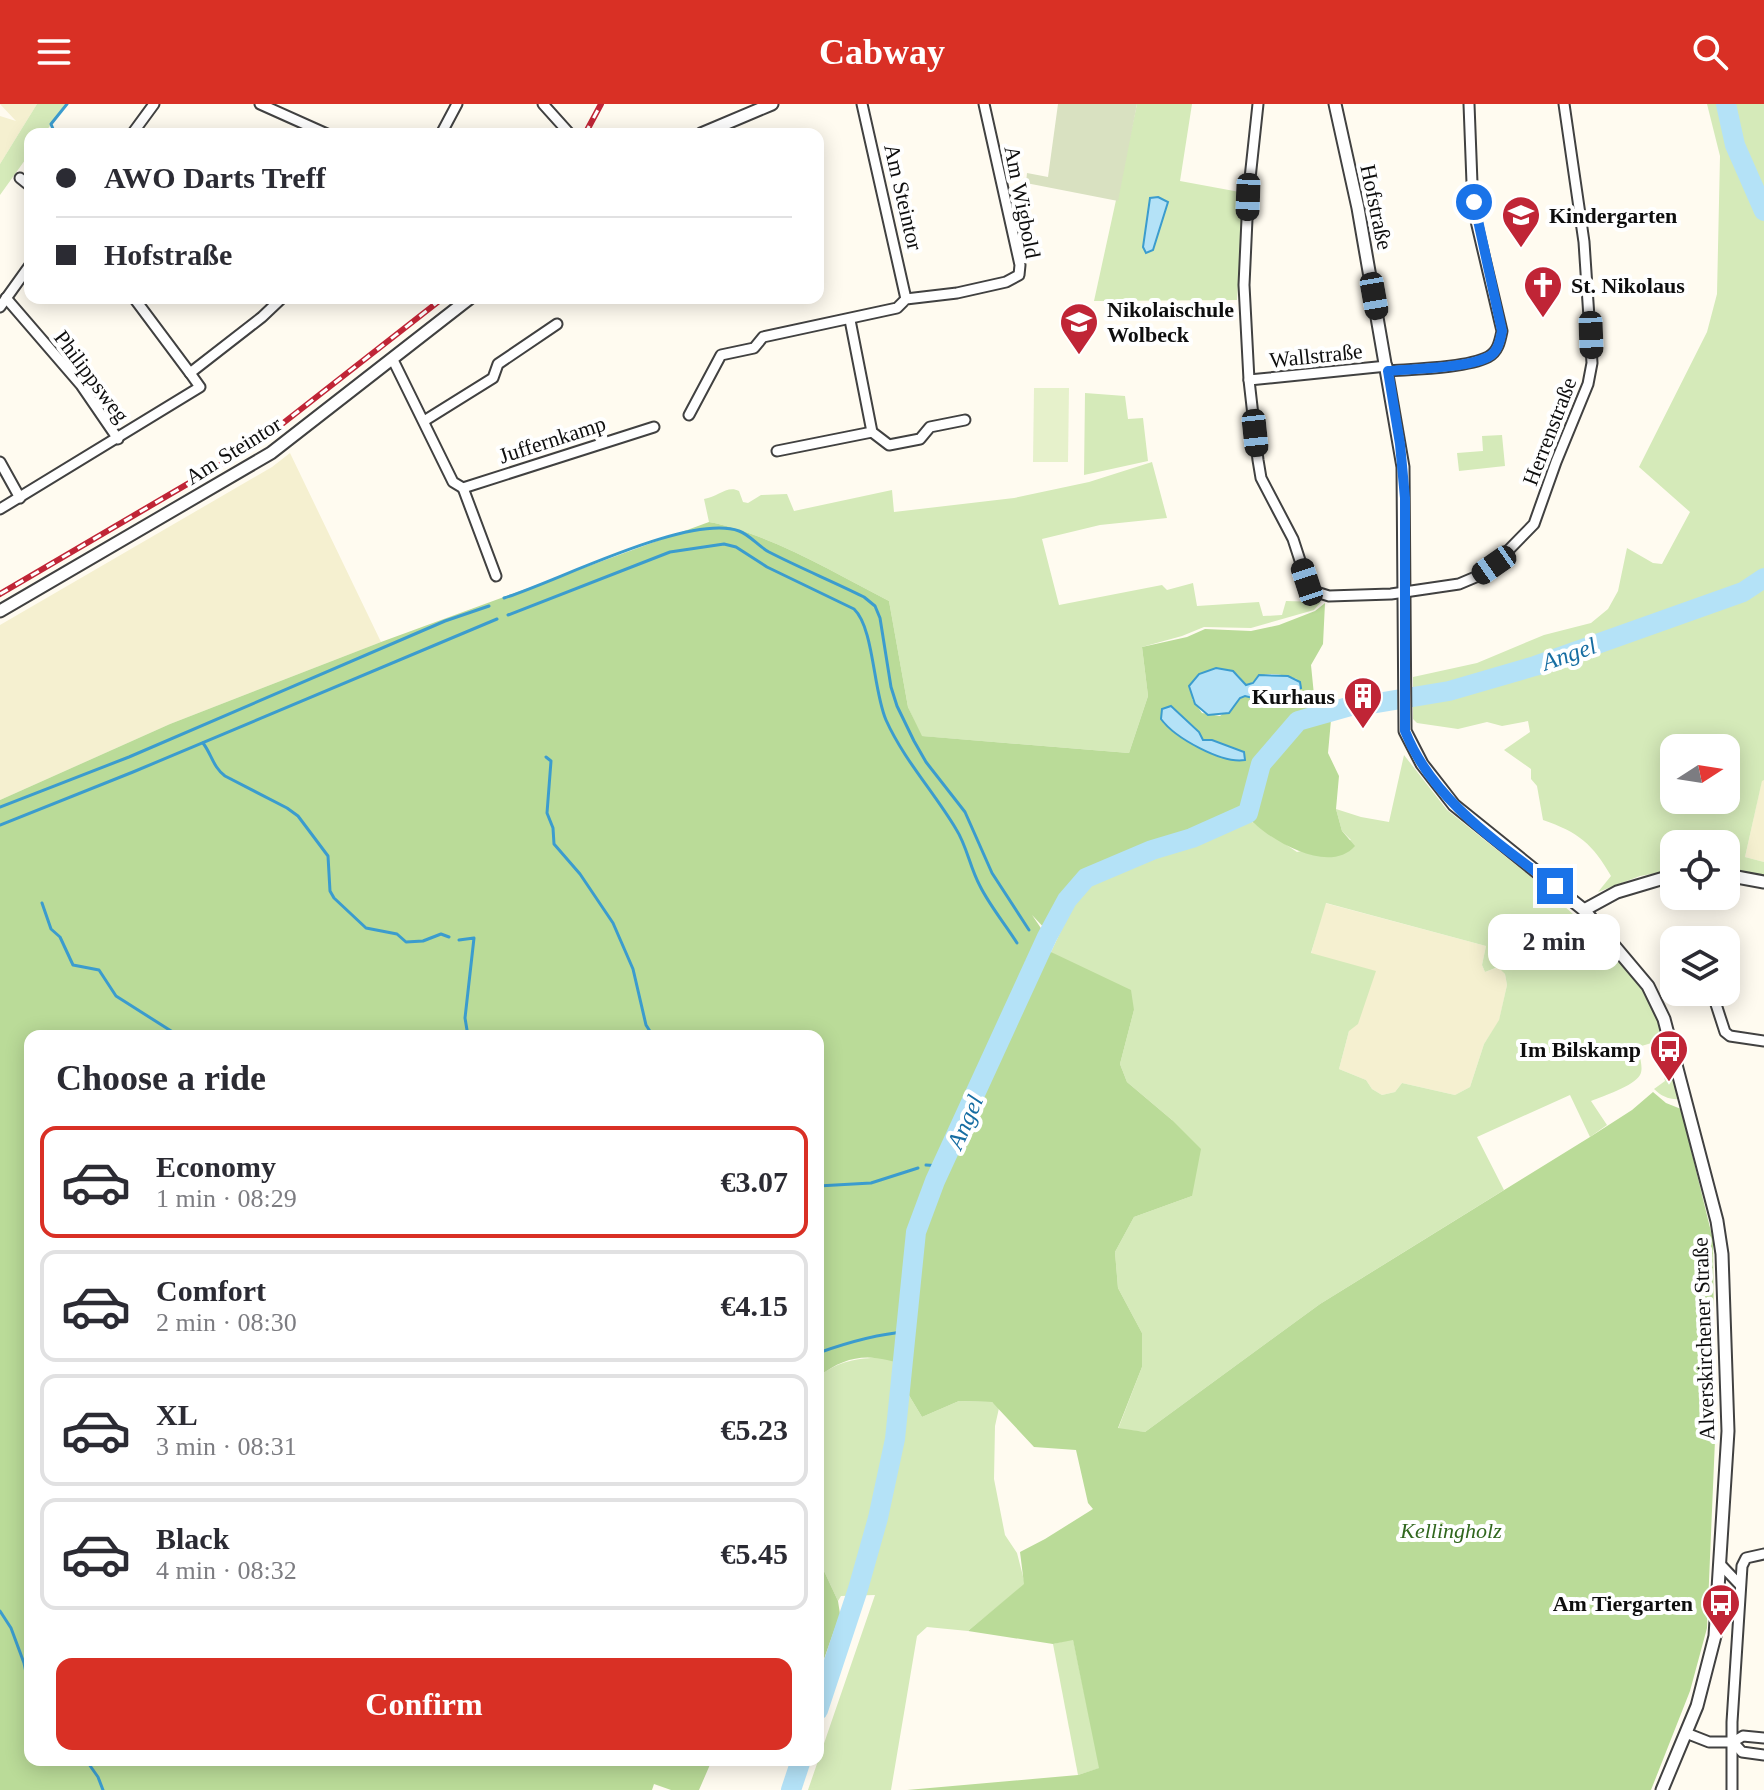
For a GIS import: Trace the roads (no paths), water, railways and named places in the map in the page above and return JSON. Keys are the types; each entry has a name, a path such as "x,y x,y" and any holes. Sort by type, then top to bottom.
{"street":[{"path":"136,128 154,104"},
{"path":"260,104 314,128"},
{"path":"444,128 457,104"},
{"path":"543,104 565,128"},
{"path":"715,128 772,104"},
{"name":"Am Steintor","path":"862,104 906,299"},
{"name":"Am Wigbold","path":"689,415 721,355 754,348 763,337 850,320 897,308 906,299 957,293 1006,282 1019,275 1020,265 984,104"},
{"path":"1249,380 1244,285 1248,197 1258,104"},
{"name":"Hofstraße","path":"1335,104 1358,208 1403,467 1405,731 1415,754 1454,805 1584,910"},
{"name":"Wallstraße","path":"1249,380 1441,367 1489,357 1500,345 1502,331 1476,221 1469,104"},
{"name":"Herrenstraße","path":"1249,380 1261,478 1293,539 1313,591 1329,596 1405,592 1459,584 1494,565 1534,524 1588,384 1592,363 1584,242 1564,104"},
{"path":"20,178 24,181"},
{"path":"3,302 24,273"},
{"name":"Philippsweg","path":"3,302 81,385 118,439"},
{"path":"0,509 200,387 138,304"},
{"path":"190,373 276,304"},
{"name":"Am Steintor","path":"0,611 271,453 463,304"},
{"path":"850,320 872,432 889,445 920,439 930,427 965,420"},
{"path":"424,421 493,378 498,364 557,324"},
{"path":"393,360 453,482 463,488 496,576"},
{"name":"Juffernkamp","path":"463,488 654,427"},
{"path":"777,451 872,432"},
{"path":"0,462 20,498"},
{"path":"1740,878 1764,882"},
{"path":"1584,910 1617,892 1660,879"},
{"name":"Alverskirchener Straße","path":"1584,910 1630,963 1658,1004 1684,1090 1717,1221 1723,1275 1728,1431 1715,1636 1708,1671 1662,1790"},
{"path":"1717,1006 1725,1032 1730,1036 1764,1041"},
{"path":"1732,1790 1740,1585 1744,1560 1764,1554"},
{"path":"1721,1565 1740,1585"},
{"path":"1686,1733 1709,1742 1733,1742 1743,1736 1764,1738"},
{"path":"1733,1742 1742,1752 1764,1755"}],"water":[{"path":"1158,197 1168,202 1153,250 1146,253 1143,247 1150,198"},
{"path":"1216,668 1233,671 1246,685 1253,683 1259,675 1288,676 1300,682 1301,688 1257,699 1245,696 1229,713 1208,715 1195,704 1189,686 1199,674"},
{"path":"1171,706 1199,732 1203,740 1212,740 1244,752 1245,760 1212,754 1177,734 1161,719 1162,709"}],"waterway":[{"path":"53,128 51,124 67,104"},
{"name":"Angel","path":"1726,104 1735,145 1764,211"},
{"path":"504,598 656,540 717,528 739,531 769,552 864,597 875,606 880,618 891,687 914,741 926,762 965,812 992,873 1029,930"},
{"path":"508,615 670,552 724,544 736,547 767,567 854,609 866,630 886,720 901,749 956,829 980,886 1017,943"},
{"name":"Angel","path":"1365,705 1449,691 1535,666 1743,592 1764,578"},
{"path":"0,807 129,757 445,621 489,606"},
{"path":"0,825 497,619"},
{"name":"Angel","path":"824,1692 878,1518 895,1439 916,1232 935,1181 1047,937 1067,900 1086,878 1248,813 1261,764 1298,721 1351,706"},
{"path":"203,743 225,776 298,816 328,856 330,891 334,898 366,928 397,934 406,942 423,941 441,934 449,937"},
{"path":"546,757 551,761 547,813 553,828 554,844 580,874 613,923 633,969 649,1030"},
{"path":"42,903 51,929 60,937 73,965 99,970 116,996 170,1030"},
{"path":"459,940 474,938 465,1018 467,1030"},
{"name":"Angel","path":"1037,941 1043,946"},
{"path":"1027,961 1033,966"},
{"path":"926,1165 942,1166"},
{"path":"824,1186 871,1183 918,1168"},
{"path":"824,1351 861,1340 906,1332"},
{"path":"0,1611 11,1628 24,1663"},
{"path":"90,1766 103,1790"},
{"name":"Angel","path":"791,1790 799,1766"}],"railway":[{"path":"588,128 601,104"},
{"path":"0,594 259,442 435,304"}],"place":[{"name":"Kindergarten","path":"1521,249"},
{"name":"St. Nikolaus","path":"1543,319"},
{"name":"Nikolaischule Wolbeck","path":"1079,356"},
{"name":"Kurhaus","path":"1363,730"},
{"name":"Im Bilskamp","path":"1669,1083"},
{"name":"Am Tiergarten","path":"1721,1637"}],"park label":[{"name":"Kellingholz","path":"1451,1530"}]}
